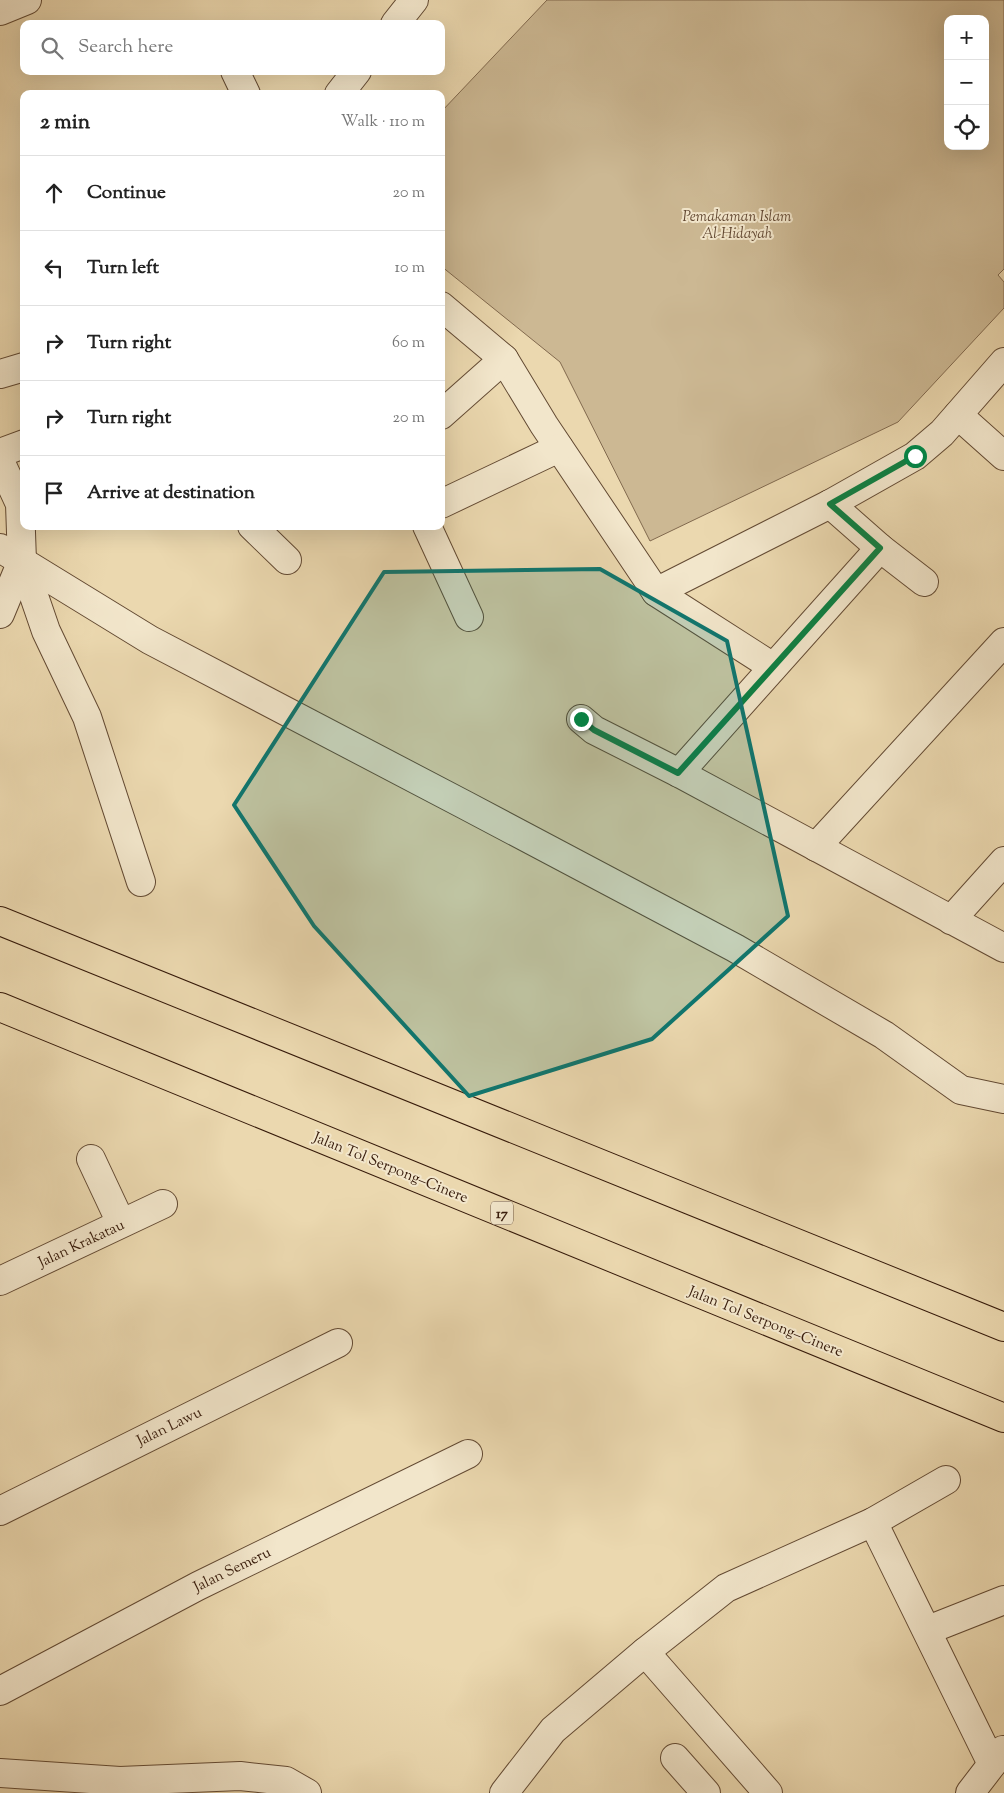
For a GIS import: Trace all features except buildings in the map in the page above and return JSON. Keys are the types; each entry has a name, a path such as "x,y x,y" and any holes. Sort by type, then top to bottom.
{"highway":[{"path":"0,921 1004,1327"},
{"name":"Jalan Tol Serpong–Cinere","path":"0,1007 1004,1418"}],"street":[{"path":"0,10 26,0"},
{"path":"398,20 414,0"},
{"path":"238,75 244,90"},
{"path":"342,90 354,75"},
{"path":"445,309 504,359 558,448 656,592 773,668"},
{"path":"445,411 504,359"},
{"path":"656,592 830,504 915,456 942,433 1004,362"},
{"path":"0,374 20,368"},
{"path":"958,415 1004,456"},
{"path":"0,453 20,446"},
{"path":"445,502 558,448"},
{"path":"0,461 20,504 0,614"},
{"path":"830,504 880,548 924,582"},
{"path":"256,530 287,560"},
{"path":"429,530 469,618"},
{"path":"678,773 880,548"},
{"path":"11,554 87,717 141,882"},
{"path":"11,554 150,640 735,948 884,1035 961,1090 1004,1099"},
{"path":"816,847 1004,642"},
{"path":"581,719 594,730 1004,948"},
{"path":"950,920 1004,861"},
{"path":"91,1159 122,1224"},
{"name":"Jalan Krakatau","path":"0,1281 163,1204"},
{"name":"Jalan Lawu","path":"0,1511 338,1343"},
{"name":"Jalan Semeru","path":"0,1691 198,1586 468,1454"},
{"path":"504,1793 554,1730 645,1652 726,1588 873,1522 946,1480"},
{"path":"873,1522 928,1630 998,1756 970,1793"},
{"path":"928,1630 1004,1600"},
{"path":"645,1652 768,1793"},
{"path":"675,1758 706,1793"},
{"path":"0,1773 120,1781 240,1776 286,1781 307,1793"}],"highlighted area":[{"path":"600,569 727,641 788,916 652,1039 469,1096 314,926 234,805 384,572"}],"green space":[{"name":"Pemakaman Islam Al-Hidayah","path":"547,0 1004,0 1004,269 998,275 1004,282 1004,308 898,422 650,541 560,362 445,269 445,108"}],"route":[{"path":"581,719 594,730 678,773 880,548 830,504 915,456"}]}
